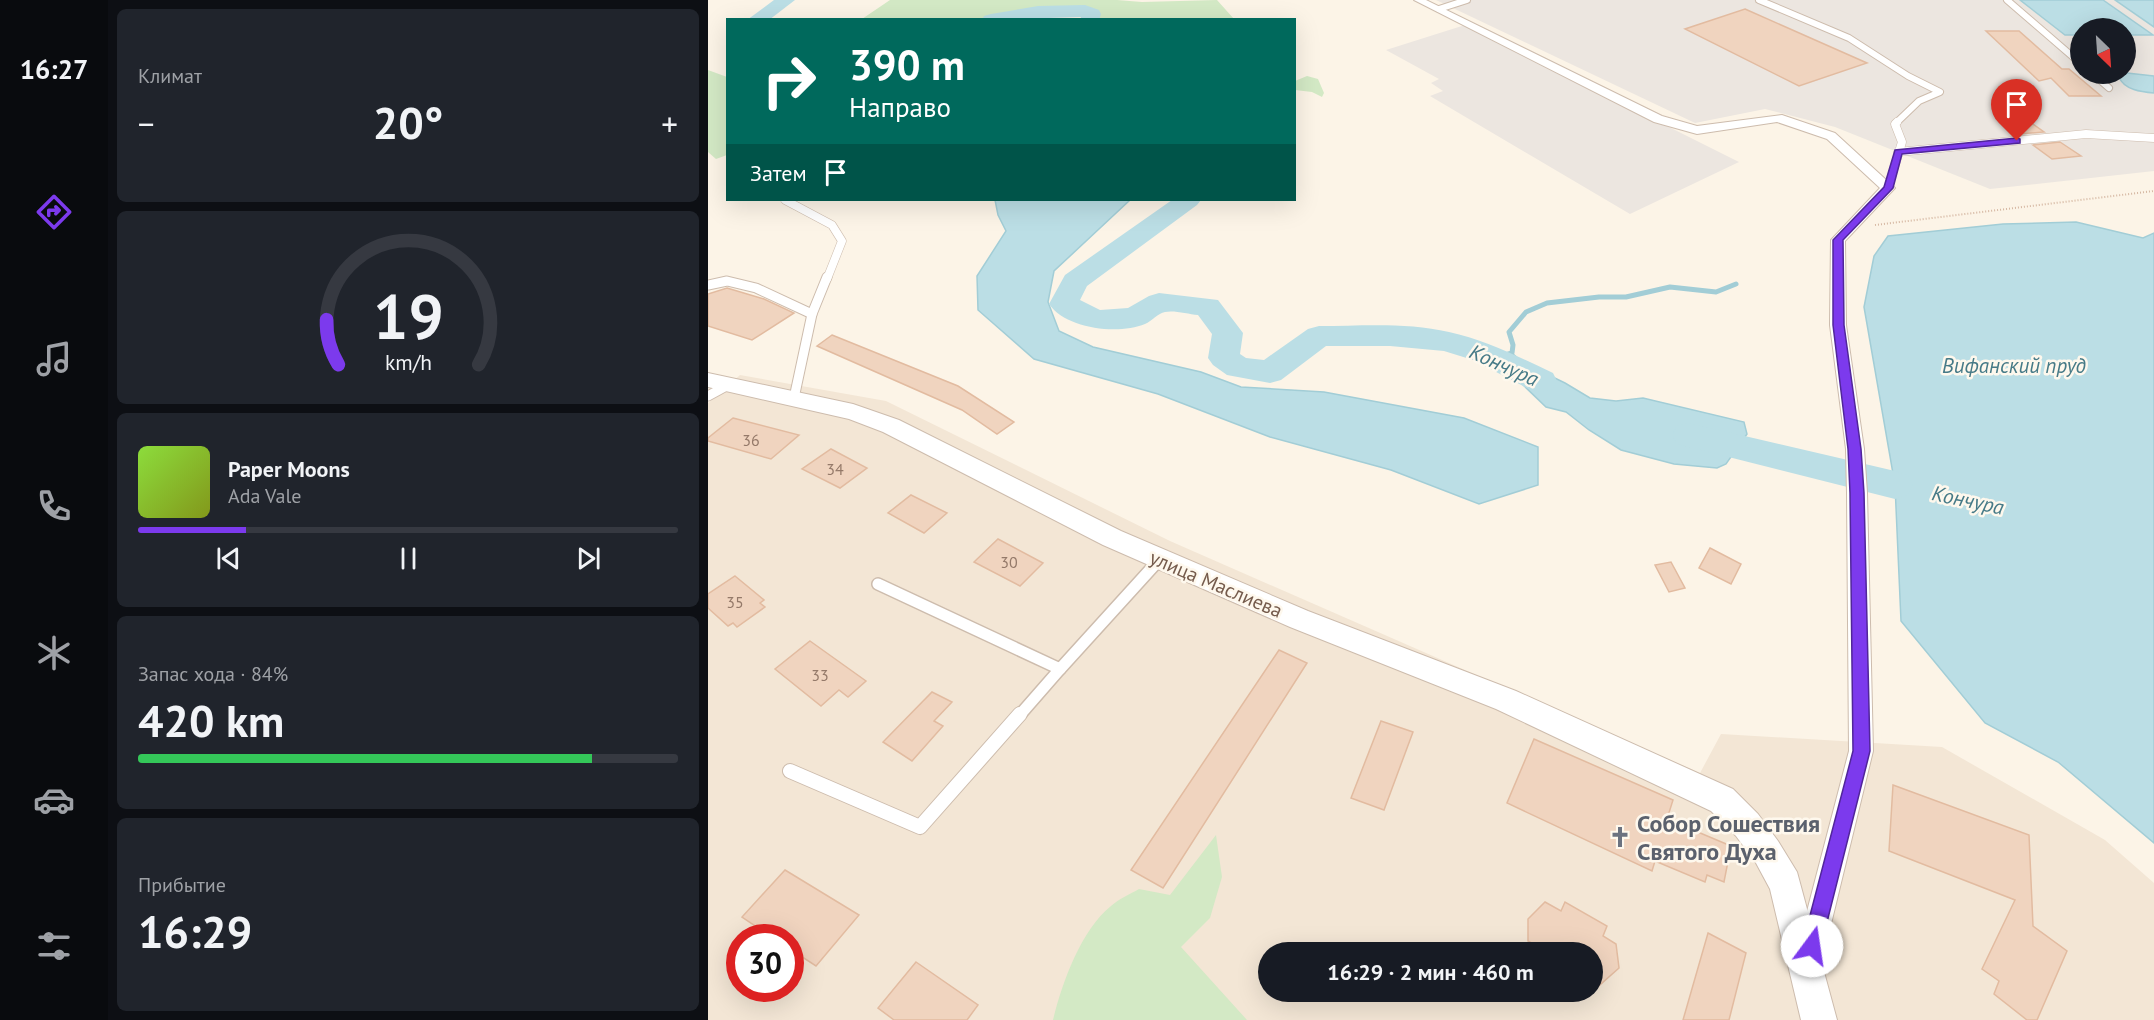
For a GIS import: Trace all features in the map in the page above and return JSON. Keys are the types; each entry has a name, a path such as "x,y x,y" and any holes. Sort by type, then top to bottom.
{"street":[{"path":"1419,0 1658,119 1697,130 1778,118 1831,136 1888,188 1838,240 1838,325 1855,449 1857,493 1861,751 1806,968"},
{"name":"улица Маслиева","path":"715,387 794,398 853,412 891,426 928,443 1054,510 1159,560 1299,619 1506,700 1722,800 1748,825 1785,884 1819,1020"}],"lane":[{"path":"1439,9 1467,0"},
{"path":"1759,0 1849,38 1940,92 1919,101 1895,124 1902,142 1888,188"},
{"path":"2007,0 2070,54"},
{"path":"2104,84 2109,88"},
{"path":"1898,152 2086,134 2154,138"},
{"path":"787,201 832,225 842,241 812,314 794,398"},
{"path":"708,285 727,281 756,288 812,314"},
{"path":"790,771 920,826 1159,560"},
{"path":"878,584 1060,669"}],"path":[{"path":"1838,240 1881,223 2154,191"}],"shaded area":[{"path":"1436,0 2154,0 2154,171 1990,189 1835,127 1765,109 1695,123"},
{"path":"1465,25 1739,162 1630,214 1430,96 1443,91 1431,83 1439,79 1386,50"},
{"path":"740,375 886,401 1170,541 1700,773 1721,734 1942,747 2105,840 2154,883 2154,1020 708,1020 708,403"}],"green space":[{"path":"890,0 1117,0 1142,2 1217,0 1233,18 1098,18 1059,15 1027,18 863,18"},
{"path":"708,70 726,77 726,155 716,159 708,152"},
{"path":"1307,76 1318,79 1324,93 1322,97 1312,92 1296,90 1296,81"},
{"path":"1216,835 1222,877 1210,918 1181,947 1247,1020 1053,1020 1074,958 1100,916 1117,901 1139,889 1170,895"}],"water":[{"path":"2020,0 2103,0 2129,18 2070,18 2070,35 2065,35"},
{"path":"2115,0 2154,0 2154,27"},
{"path":"2136,23 2153,35 2136,35"},
{"path":"2136,74 2154,76 2154,93 2134,90 2125,85 2136,84"},
{"path":"995,201 1129,201 1054,271 1048,302 1059,331 1093,347 1201,372 1241,387 1324,392 1464,418 1538,447 1538,485 1479,504 1391,470 1270,437 1158,394 1034,359 978,310 977,276 1006,231 998,215"},
{"name":"Вифанский пруд","path":"2076,222 2143,238 2154,233 2154,843 2058,762 1985,723 1901,621 1895,485 1864,307 1874,256 1888,236 2003,224"},
{"path":"1512,353 1522,362 1590,398 1616,401 1643,398 1744,422 1747,434 1726,464 1717,468 1674,464 1621,450 1566,412 1546,407 1495,358"}],"building":[{"path":"1745,9 1867,63 1799,86 1685,29"},
{"path":"1986,31 2019,31 2062,69 2070,70 2070,84 2087,84 2101,96 2069,96 2051,78 2039,81"},
{"path":"2030,122 2044,132 2019,134 2006,125"},
{"path":"2060,142 2081,156 2052,159 2033,145"},
{"path":"727,288 764,299 794,313 752,340 708,326 708,294"},
{"path":"832,335 958,386 1014,422 997,434 962,410 817,346"},
{"path":"733,418 799,435 771,459 708,441 708,438"},
{"path":"831,449 867,468 840,488 802,469"},
{"path":"911,495 947,513 924,533 888,513"},
{"path":"998,539 1043,563 1020,586 974,562"},
{"path":"1710,548 1741,564 1731,584 1699,568"},
{"path":"1671,562 1685,588 1669,592 1655,565"},
{"path":"735,576 764,600 760,603 765,607 737,627 733,623 728,626 708,608 708,594"},
{"path":"810,641 866,681 848,697 839,690 821,706 775,669"},
{"path":"1279,650 1307,663 1163,888 1131,870"},
{"path":"932,692 952,702 934,721 943,726 912,761 883,742"},
{"path":"1381,721 1413,732 1384,810 1351,798"},
{"name":"Собор Сошествия Святого Духа","path":"1534,739 1673,800 1667,819 1731,846 1724,882 1707,875 1705,882 1655,861 1652,871 1507,803"},
{"path":"1893,785 2029,835 2033,926 2067,951 2037,1020 2027,1020 1994,994 1999,981 1982,969 2015,900 1889,851"},
{"path":"785,870 859,915 816,966 804,958 804,924 752,924 742,917"},
{"path":"1545,902 1561,911 1565,902 1607,926 1603,936 1616,944 1619,968 1603,982 1603,942 1530,942 1528,919"},
{"path":"1708,933 1746,953 1729,1020 1683,1020"},
{"path":"916,962 978,1005 967,1020 894,1020 878,1008"}],"waterway":[{"name":"Кончура","path":"759,18 786,0"},
{"name":"Кончура","path":"1003,18 1038,12 1085,11 1092,14 1090,18"},
{"name":"Кончура","path":"1187,201 1075,281 1064,304 1096,320 1135,317 1159,302 1207,307 1228,333 1224,358 1238,367 1270,372 1319,336 1390,336 1447,341 1484,353 1541,381"},
{"path":"1495,358 1512,353 1513,345 1509,332 1526,312 1547,303 1599,297 1626,297 1670,287 1716,292 1736,284"},
{"name":"Кончура","path":"1689,435 1895,485"}],"place":[{"name":"Собор Сошествия Святого Духа","path":"1620,837"}],"route":[{"path":"1812,946 1861,751 1857,493 1855,449 1838,325 1838,240 1888,188 1898,152 2017,141"}]}
